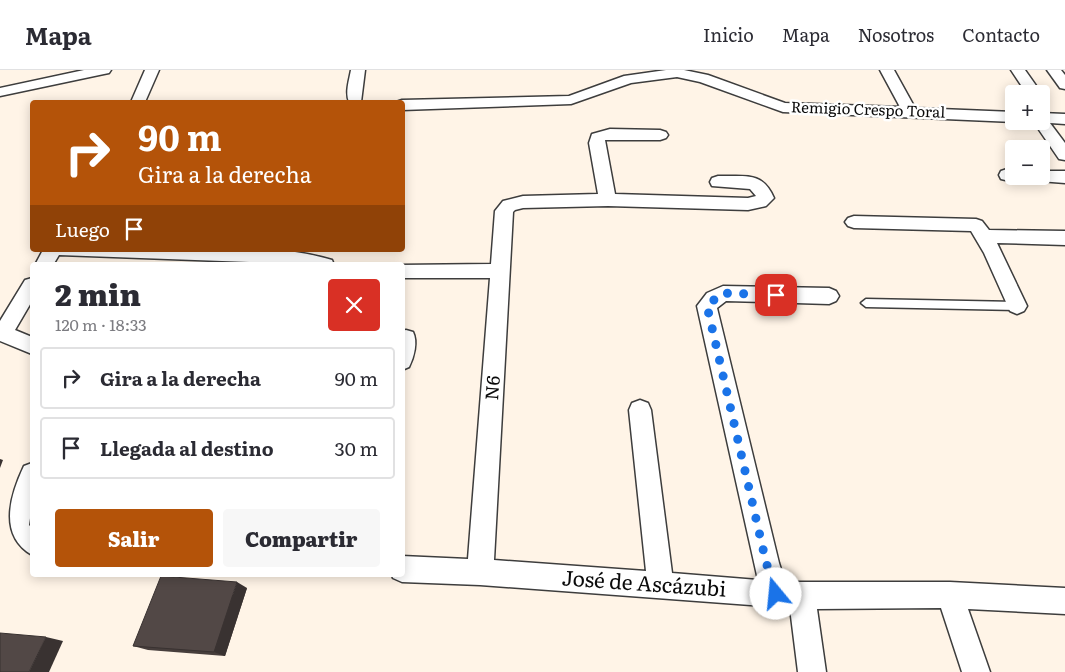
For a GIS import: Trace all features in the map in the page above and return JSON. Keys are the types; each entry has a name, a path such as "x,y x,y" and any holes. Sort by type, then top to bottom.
{"street":[{"path":"0,92 104,70"},
{"path":"139,100 152,70"},
{"path":"352,100 358,70"},
{"path":"887,70 910,112"},
{"path":"1018,70 1029,85"},
{"path":"1054,70 1065,85"},
{"name":"Remigio Crespo Toral","path":"405,105 571,100 629,79 677,73 703,78 782,107 1005,117"},
{"path":"0,108 16,88"},
{"path":"1050,119 1065,155"},
{"path":"660,135 610,134 598,137 597,143 608,200 748,204 760,202 765,198 761,188 754,182 718,182"},
{"path":"1050,177 1065,177"},
{"name":"N6","path":"480,572 504,211 509,205 523,202 608,200"},
{"path":"854,222 976,225 985,236 1017,306"},
{"path":"985,236 1065,238"},
{"path":"157,252 294,258 312,262"},
{"path":"405,271 501,271"},
{"path":"30,288 3,336 30,345"},
{"path":"812,672 789,595 766,562 707,306 722,293 829,296"},
{"path":"405,344 406,338"},
{"path":"640,410 661,586"},
{"path":"24,535 20,508 30,480"},
{"name":"José de Ascázubi","path":"405,570 480,572 789,595 950,595 1065,601"},
{"path":"950,595 976,672"}],"lane":[{"path":"866,303 1017,306"}],"building":[{"path":"161,577 237,582 214,652 133,646"},
{"path":"0,633 46,637 29,672 0,672"}],"route":[{"path":"776,295 722,293 707,306 766,562 776,594"}]}
